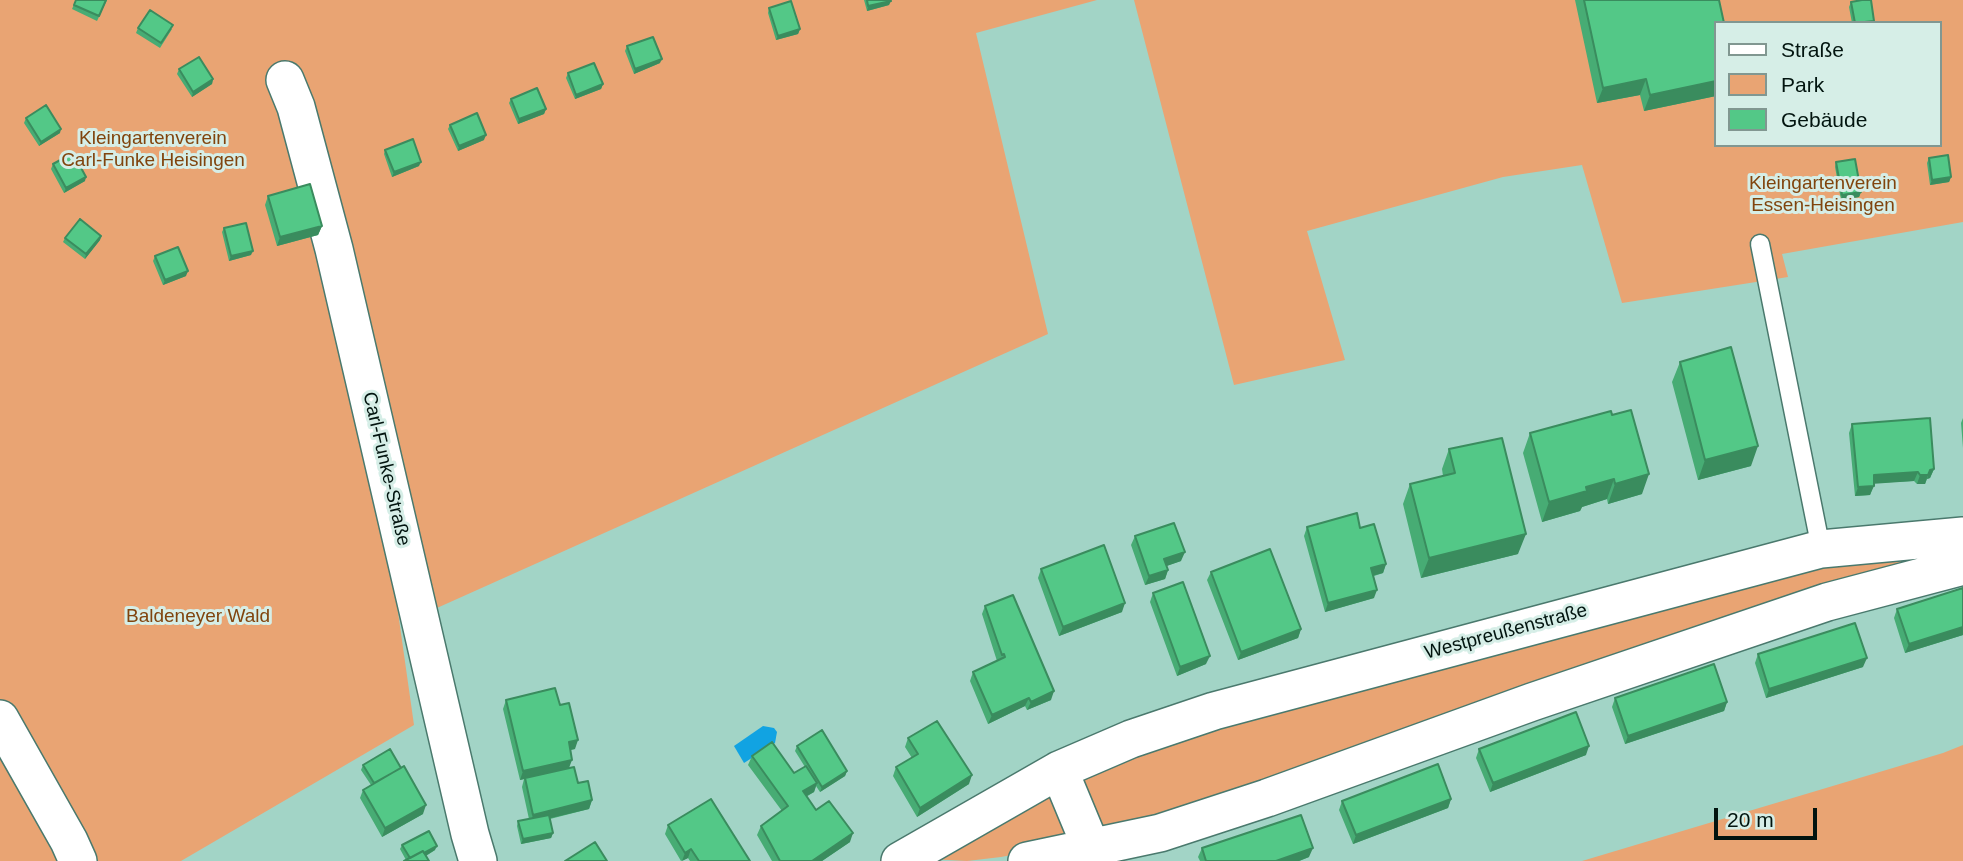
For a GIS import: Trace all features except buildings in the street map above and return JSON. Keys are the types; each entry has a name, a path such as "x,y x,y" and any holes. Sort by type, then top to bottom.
{"street":[{"name":"Carl-Funke-Straße","path":"285,80 296,107 334,248 478,861"},
{"name":"Westpreußenstraße","path":"900,861 1059,770 1131,739 1213,711 1821,549 1963,536"},
{"path":"1027,861 1160,833 1827,602 1963,566"},
{"path":"0,719 78,861"},
{"path":"1059,770 1091,847"}],"lane":[{"path":"1760,244 1821,549"}],"green space":[{"path":"0,0 1097,0 976,33 1048,334 428,612 368,401 414,725 181,861 82,861 0,712"},
{"name":"Kleingartenverein Essen-Heisingen","path":"1134,0 1963,0 1963,222 1782,254 1788,277 1622,303 1582,165 1503,177 1307,231 1345,360 1234,385"},
{"path":"1963,544 1963,562 1105,837 1001,857 967,861 929,859 1059,783 1219,729 1349,691 1836,561"},
{"path":"1963,745 1963,861 1582,861 1943,753"},
{"path":"0,748 57,861 0,861"}],"water":[{"path":"763,726 774,728 777,732 775,743 744,763 734,746"}],"park label":[{"name":"Kleingartenverein Carl-Funke Heisingen","path":"153,150"},
{"name":"Baldeneyer Wald","path":"198,617"}]}
